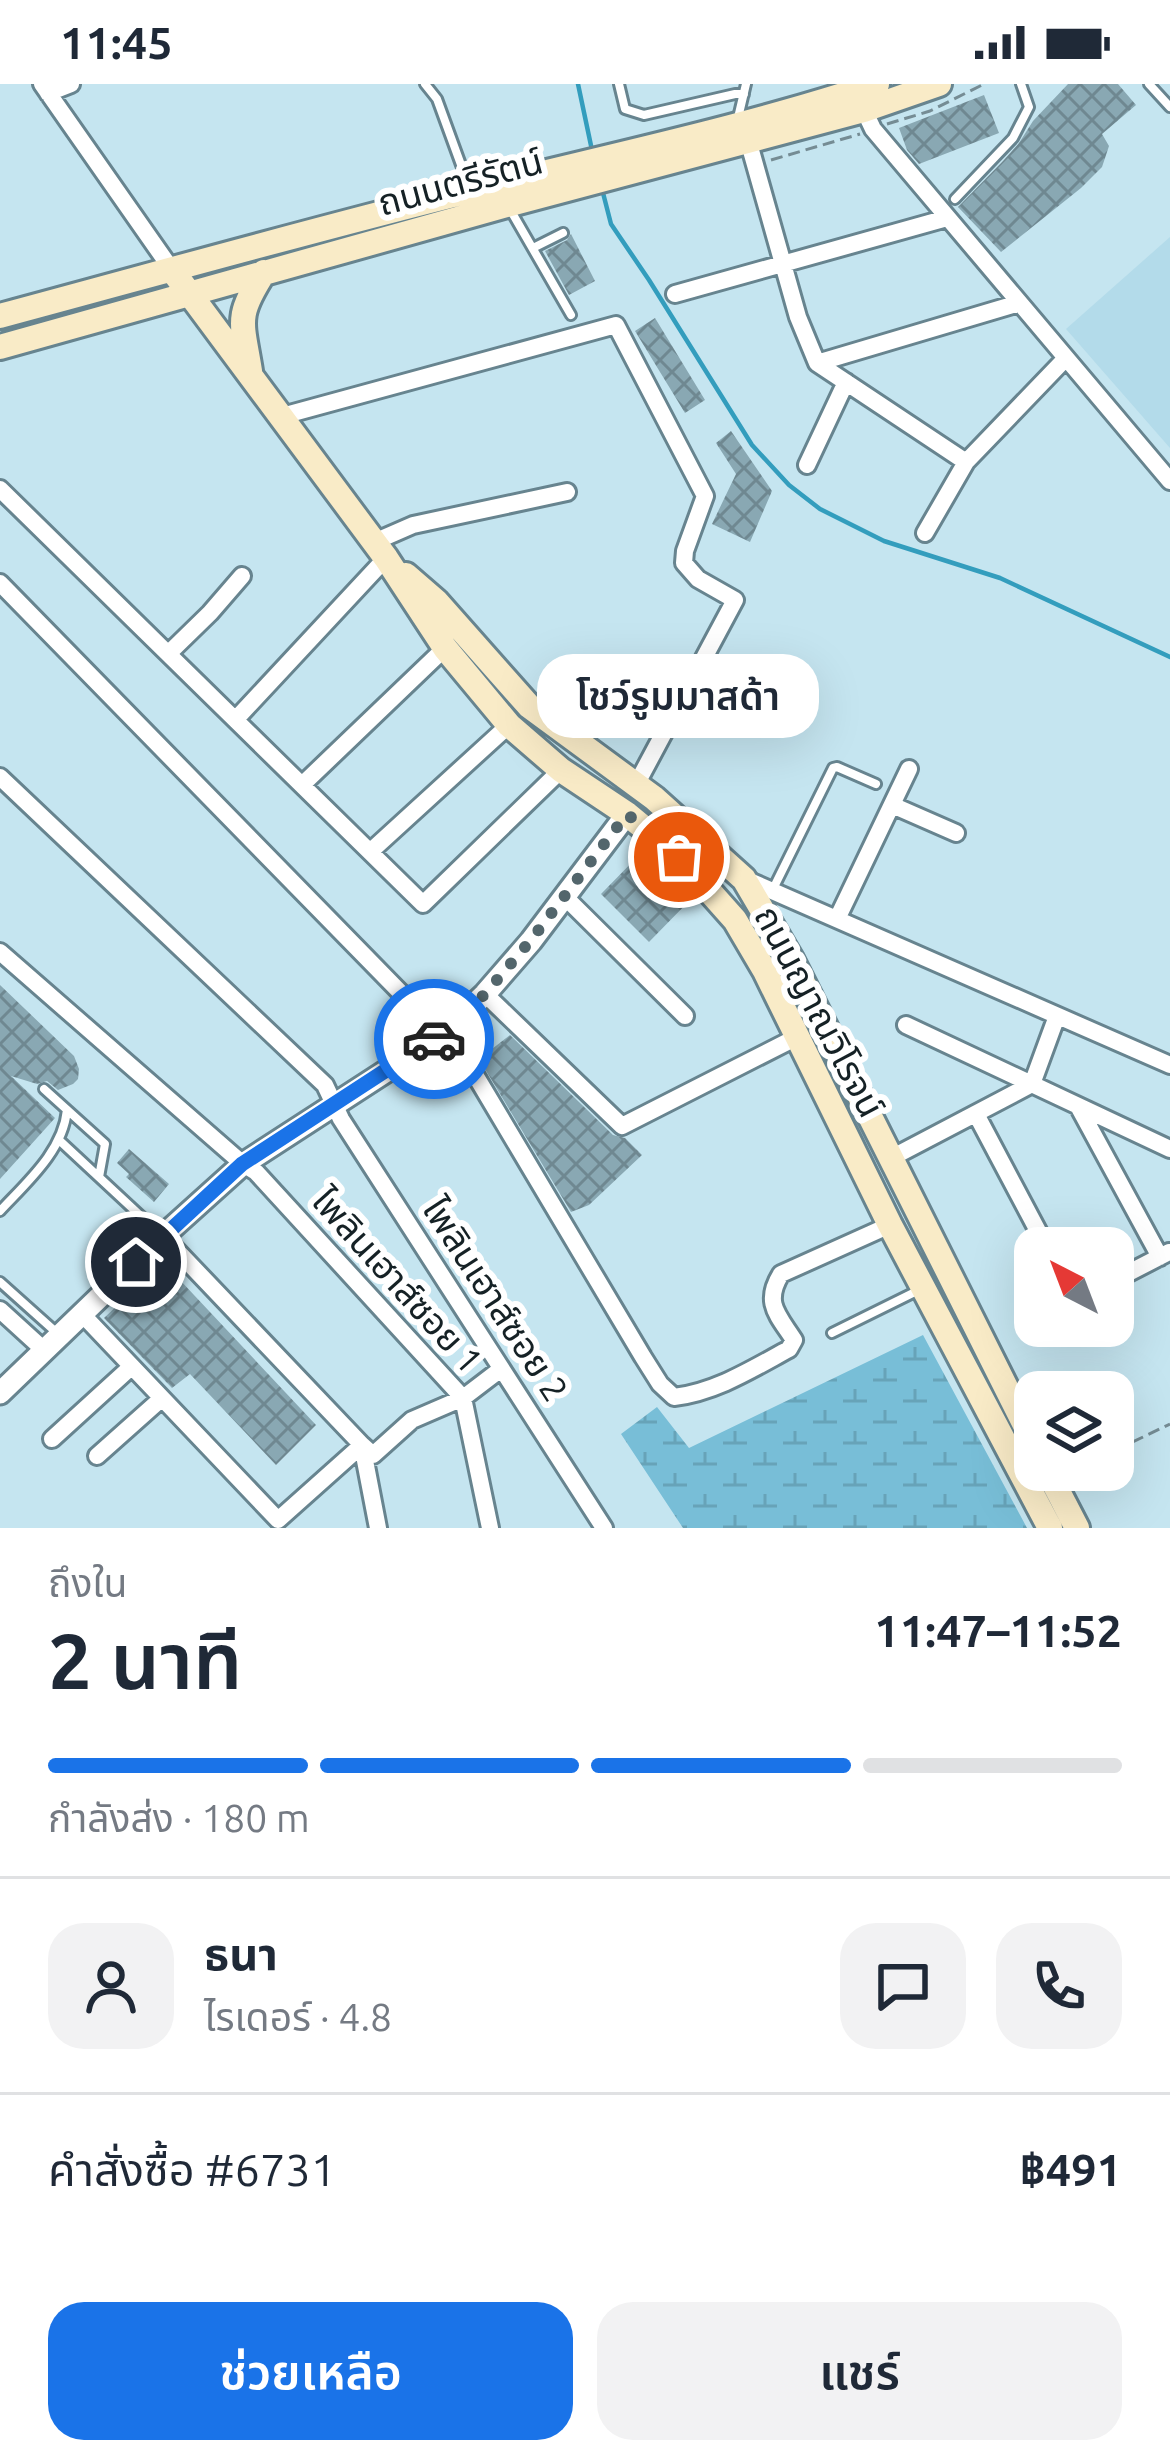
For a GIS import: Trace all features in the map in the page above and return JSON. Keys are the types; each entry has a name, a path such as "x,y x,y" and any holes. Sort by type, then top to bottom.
{"main road":[{"name":"ถนนตรีรัตน์","path":"743,132 816,93 875,84"},
{"name":"ถนนตรีรัตน์","path":"0,316 471,191 555,182 743,132 865,121 939,84"},
{"name":"ถนนตรีรัตน์","path":"0,347 507,205 555,182"},
{"name":"ถนนญาณวิโรจน์","path":"172,270 380,550 446,648 509,725 679,857 735,920 924,1288 1061,1523"},
{"path":"251,376 242,319 245,302 264,272"},
{"name":"ถนนญาณวิโรจน์","path":"380,550 436,601 529,706 636,785 744,879 791,959 1014,1403"},
{"path":"627,814 636,785"},
{"name":"ถนนญาณวิโรจน์","path":"1053,1491 1061,1523"}],"street":[{"path":"70,84 45,88 172,270"},
{"path":"865,121 1170,481"},
{"path":"743,132 797,317 817,363 966,462"},
{"path":"675,294 947,218"},
{"path":"817,363 1019,303"},
{"path":"282,416 616,325 705,496 684,563 698,579 734,600 636,785"},
{"path":"925,533 966,462 1066,358"},
{"path":"807,465 846,382"},
{"path":"0,489 423,904 562,770"},
{"path":"236,719 380,550 413,524 567,492"},
{"path":"169,653 242,576"},
{"path":"0,583 474,1073 643,1357 674,1397 695,1395 789,1349 794,1340 773,1306 771,1290 781,1274 890,1225"},
{"path":"302,784 446,648"},
{"path":"370,851 509,725"},
{"path":"836,919 909,769"},
{"name":"ไพลินเฮาส์ซอย 2","path":"0,777 325,1085 604,1528"},
{"path":"892,805 956,833"},
{"path":"0,1393 242,1164 442,1035 485,994 627,814"},
{"path":"744,879 1170,1065"},
{"path":"565,897 686,1016"},
{"name":"ไพลินเฮาส์ซอย 1","path":"0,952 256,1172 463,1398 490,1528"},
{"path":"485,994 622,1126 797,1037"},
{"path":"891,1158 1032,1084 1057,1016"},
{"path":"906,1024 1170,1149"},
{"path":"1078,1106 1165,1254 1134,1270"},
{"path":"976,1114 1036,1227"},
{"path":"163,1236 373,1455 412,1420 463,1398 501,1369"},
{"path":"0,1310 52,1342"},
{"path":"82,1315 273,1524 362,1445"},
{"path":"52,1439 130,1367"},
{"path":"97,1456 161,1399"},
{"path":"362,1445 378,1528"}],"lane":[{"path":"424,84 437,99 471,191"},
{"path":"619,84 626,109 644,115 745,89 743,132"},
{"path":"955,199 1013,138 1029,106 1021,84"},
{"path":"1149,84 1170,107"},
{"path":"507,205 571,315"},
{"path":"533,248 563,233"},
{"path":"772,891 833,768 876,784"},
{"path":"44,1089 105,1144 99,1177"},
{"path":"0,1211 59,1139 67,1110"},
{"path":"59,1139 163,1236"},
{"path":"0,1282 52,1342"},
{"path":"832,1333 924,1288"}],"path":[{"path":"770,160 865,121"},
{"path":"1134,1441 1170,1424"}],"shaded area":[{"path":"1170,237 1170,448 1066,329"}],"green space":[{"path":"923,1335 1027,1528 683,1528 621,1434 657,1407 689,1448"}],"building":[{"path":"1068,84 1118,84 1136,105 1102,134 1109,146 1102,167 1001,252 958,207"},
{"path":"984,95 999,133 919,164 907,150 899,128"},
{"path":"571,234 595,281 569,295 545,251"},
{"path":"655,318 705,400 685,413 635,331"},
{"path":"731,431 772,491 750,542 712,524 736,474 716,443"},
{"path":"643,851 693,897 649,942 601,894"},
{"path":"0,985 74,1056 79,1069 73,1084 58,1090 47,1081 37,1084 11,1076 55,1118 0,1179"},
{"path":"510,1035 613,1135 625,1138 642,1155 589,1205 571,1212 479,1059"},
{"path":"129,1149 169,1184 154,1202 117,1163"},
{"path":"163,1262 316,1425 276,1465 190,1374 172,1388 104,1318"}],"waterway":[{"path":"578,84 593,155"},
{"path":"602,189 611,224 752,445 789,485 820,509 884,541 1000,578 1170,657"}],"way so far":[{"path":"434,1039 485,994 627,814 679,857"}],"place":[{"name":"โชว์รูมมาสด้า","path":"679,857"}],"route":[{"path":"136,1262 242,1164 434,1039"}]}
